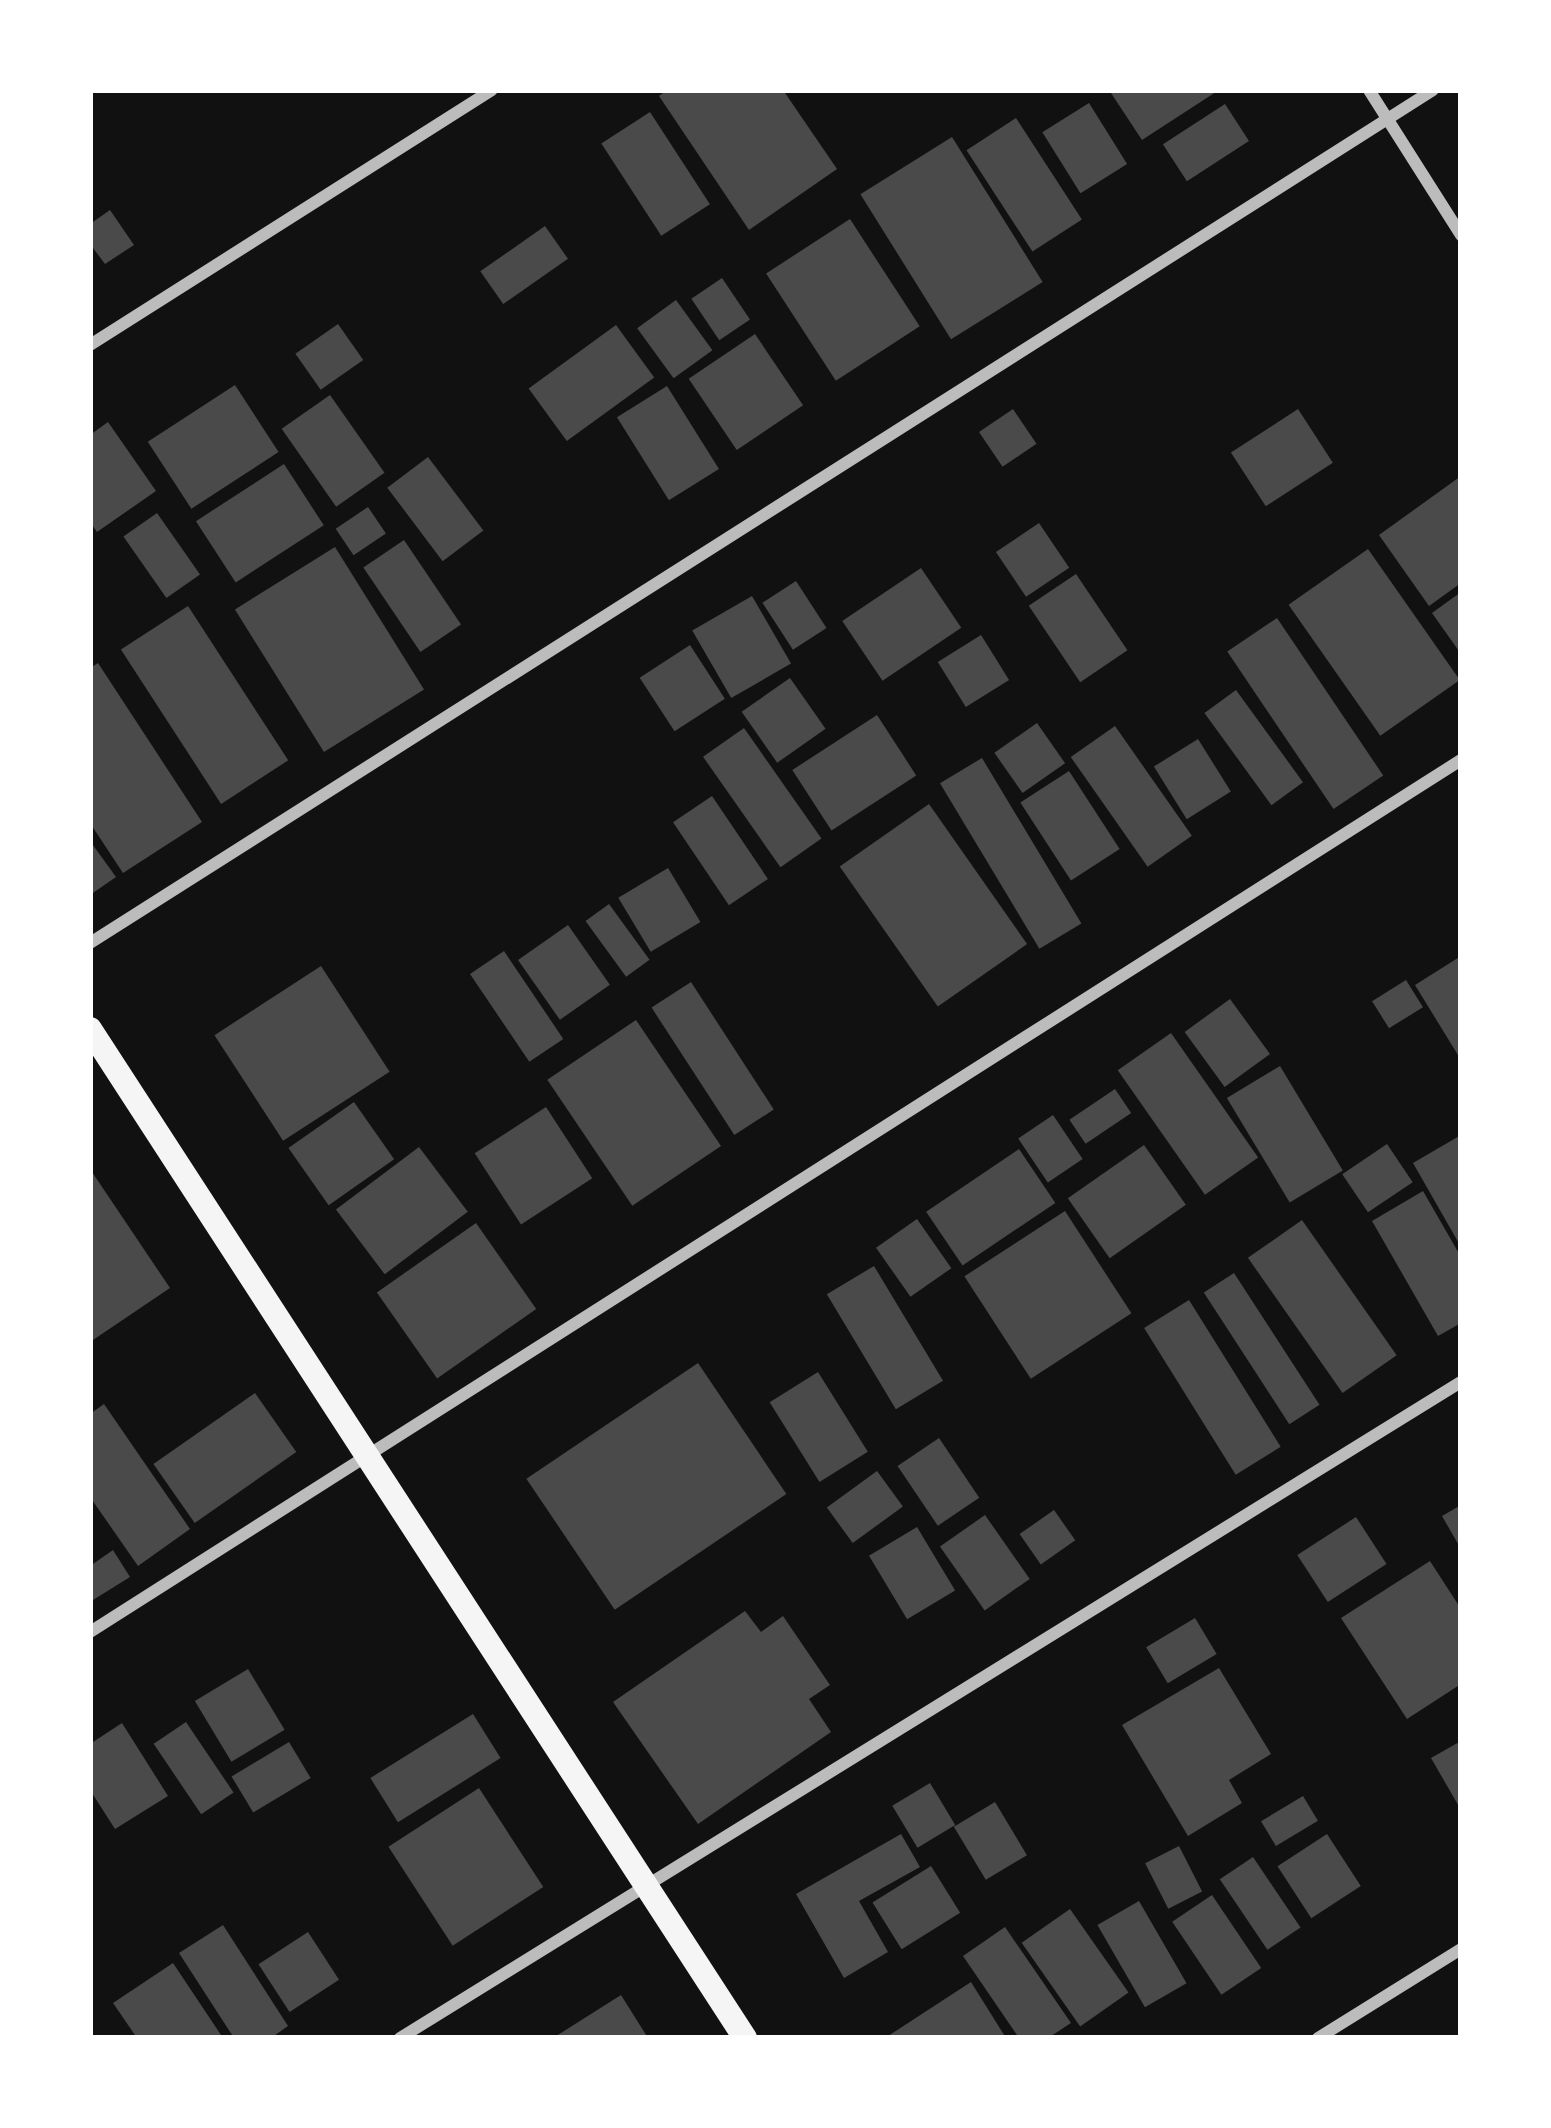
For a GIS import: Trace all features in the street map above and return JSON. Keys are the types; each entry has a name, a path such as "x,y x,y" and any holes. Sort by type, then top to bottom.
{"main road":[{"path":"90,1029 745,2038"}],"street":[{"path":"90,345 492,90"},
{"path":"1369,90 1461,235"},
{"path":"90,943 1433,90"},
{"path":"90,1632 1461,760"},
{"path":"400,2038 644,1881 1461,1382"},
{"path":"1318,2038 1461,1949"}],"building":[{"path":"667,90 783,90 837,169 749,230 659,96"},
{"path":"1109,90 1219,90 1142,140"},
{"path":"1089,103 1127,164 1081,193 1042,132"},
{"path":"1225,104 1249,141 1187,181 1163,144"},
{"path":"650,112 710,204 661,236 601,144"},
{"path":"1016,118 1082,219 1032,252 967,150"},
{"path":"952,137 1043,282 951,339 860,194"},
{"path":"110,210 134,245 105,264 90,244 90,224"},
{"path":"850,219 920,326 836,381 766,273"},
{"path":"545,226 568,259 503,304 480,271"},
{"path":"722,278 750,319 719,340 691,299"},
{"path":"676,300 712,350 674,378 637,328"},
{"path":"338,324 363,360 321,390 295,354"},
{"path":"616,325 654,378 567,441 529,388"},
{"path":"755,334 803,405 737,450 689,379"},
{"path":"235,385 279,452 191,509 148,442"},
{"path":"667,386 719,469 669,500 617,417"},
{"path":"330,395 384,473 336,507 282,429"},
{"path":"1013,409 1036,444 1002,467 979,432"},
{"path":"1298,409 1333,463 1266,506 1231,453"},
{"path":"108,422 156,491 97,532 90,522 90,435"},
{"path":"428,457 483,530 443,561 387,488"},
{"path":"284,464 324,525 236,582 196,521"},
{"path":"1461,476 1461,583 1429,606 1379,535"},
{"path":"368,507 386,534 354,555 336,529"},
{"path":"157,513 200,574 166,598 123,537"},
{"path":"1039,523 1069,568 1026,597 996,552"},
{"path":"404,540 461,625 420,652 363,567"},
{"path":"335,547 424,689 324,752 235,610"},
{"path":"1368,549 1460,680 1380,736 1289,605"},
{"path":"921,568 961,628 883,681 842,621"},
{"path":"1076,574 1127,650 1080,682 1029,606"},
{"path":"796,581 826,628 793,650 762,603"},
{"path":"1461,592 1461,654 1432,613"},
{"path":"752,596 791,664 731,698 692,630"},
{"path":"188,606 288,760 221,804 121,650"},
{"path":"1277,618 1383,776 1334,809 1227,652"},
{"path":"981,635 1009,680 966,707 938,662"},
{"path":"690,645 725,699 675,731 640,678"},
{"path":"98,663 202,822 123,873 90,823 90,668"},
{"path":"790,678 826,729 777,763 742,712"},
{"path":"1236,690 1303,782 1271,805 1204,713"},
{"path":"877,715 916,775 832,830 792,770"},
{"path":"1037,723 1065,763 1023,793 994,753"},
{"path":"1115,726 1192,836 1148,867 1071,757"},
{"path":"744,728 821,839 780,867 703,757"},
{"path":"1198,739 1231,792 1187,819 1154,767"},
{"path":"982,758 1081,923 1039,949 940,783"},
{"path":"1069,771 1120,849 1071,881 1020,803"},
{"path":"712,796 768,879 729,905 673,822"},
{"path":"929,804 1027,944 938,1007 840,867"},
{"path":"90,841 116,877 90,895"},
{"path":"668,868 700,922 651,952 618,898"},
{"path":"609,904 650,960 626,977 586,921"},
{"path":"568,925 610,985 560,1020 518,960"},
{"path":"504,951 563,1039 529,1062 470,974"},
{"path":"1461,956 1461,1060 1415,985"},
{"path":"321,966 390,1072 283,1141 214,1035"},
{"path":"1406,980 1423,1007 1389,1028 1372,1001"},
{"path":"691,982 774,1109 734,1135 652,1008"},
{"path":"1230,999 1270,1054 1225,1087 1185,1032"},
{"path":"636,1020 721,1146 632,1206 547,1080"},
{"path":"1171,1033 1258,1158 1205,1195 1118,1070"},
{"path":"1280,1066 1343,1171 1290,1203 1227,1098"},
{"path":"1115,1089 1131,1113 1086,1144 1069,1120"},
{"path":"354,1102 394,1159 329,1205 288,1148"},
{"path":"546,1107 592,1178 521,1225 475,1153"},
{"path":"1053,1115 1083,1159 1048,1182 1018,1138"},
{"path":"1461,1135 1461,1247 1413,1163"},
{"path":"1387,1144 1413,1182 1368,1212 1342,1174"},
{"path":"1144,1145 1186,1205 1110,1258 1068,1198"},
{"path":"419,1147 468,1212 385,1274 336,1210"},
{"path":"1019,1149 1055,1203 962,1266 926,1212"},
{"path":"90,1169 170,1288 90,1342"},
{"path":"1423,1191 1461,1257 1461,1323 1438,1336 1372,1221"},
{"path":"1065,1211 1131,1313 1031,1379 964,1276"},
{"path":"917,1219 951,1268 910,1297 876,1248"},
{"path":"1302,1220 1397,1355 1343,1393 1248,1258"},
{"path":"476,1223 536,1309 437,1378 377,1292"},
{"path":"874,1266 943,1381 896,1409 827,1294"},
{"path":"1234,1273 1320,1405 1289,1424 1204,1293"},
{"path":"1189,1300 1281,1447 1236,1475 1144,1328"},
{"path":"698,1363 786,1494 615,1610 526,1479"},
{"path":"818,1372 868,1452 819,1482 770,1402"},
{"path":"255,1393 296,1452 195,1523 153,1464"},
{"path":"104,1404 190,1529 138,1566 90,1497 90,1414"},
{"path":"939,1438 979,1498 938,1526 898,1466"},
{"path":"877,1471 903,1507 853,1543 827,1507"},
{"path":"1461,1505 1461,1549 1442,1516"},
{"path":"1054,1510 1075,1540 1041,1564 1020,1534"},
{"path":"985,1515 1030,1579 985,1610 940,1547"},
{"path":"1356,1517 1386,1564 1328,1602 1297,1555"},
{"path":"917,1527 955,1590 907,1619 869,1556"},
{"path":"113,1550 130,1577 93,1600 90,1566"},
{"path":"1430,1561 1461,1609 1461,1684 1407,1719 1341,1618"},
{"path":"745,1611 761,1632 783,1616 830,1685 809,1699 831,1732 698,1824 613,1702"},
{"path":"1195,1618 1217,1654 1168,1683 1146,1647"},
{"path":"1219,1668 1271,1754 1229,1780 1242,1803 1188,1836 1122,1725"},
{"path":"248,1669 285,1730 231,1762 195,1701"},
{"path":"473,1714 501,1758 398,1822 370,1778"},
{"path":"186,1722 234,1792 201,1814 154,1744"},
{"path":"122,1723 168,1796 115,1829 90,1790 90,1744"},
{"path":"1461,1741 1461,1810 1431,1758"},
{"path":"289,1742 311,1778 253,1813 232,1777"},
{"path":"930,1783 955,1825 918,1848 892,1806"},
{"path":"479,1788 543,1887 453,1946 388,1847"},
{"path":"1303,1796 1318,1821 1276,1846 1261,1821"},
{"path":"995,1802 1027,1855 986,1880 954,1827"},
{"path":"901,1834 920,1867 859,1901 888,1952 844,1978 796,1894"},
{"path":"1327,1834 1361,1886 1311,1918 1278,1866"},
{"path":"1179,1846 1202,1891 1168,1909 1145,1863"},
{"path":"1253,1857 1301,1927 1267,1950 1220,1879"},
{"path":"931,1866 960,1913 902,1949 872,1903"},
{"path":"1212,1895 1261,1968 1221,1995 1172,1922"},
{"path":"1139,1901 1186,1983 1145,2007 1097,1925"},
{"path":"1070,1909 1129,1993 1080,2026 1022,1943"},
{"path":"223,1925 288,2026 271,2038 234,2038 179,1953"},
{"path":"1005,1927 1071,2023 1048,2038 1019,2038 963,1956"},
{"path":"308,1932 339,1980 290,2012 259,1964"},
{"path":"173,1963 223,2038 137,2038 113,2003"},
{"path":"971,1982 1006,2038 885,2038"},
{"path":"621,1995 648,2038 553,2038"}]}
